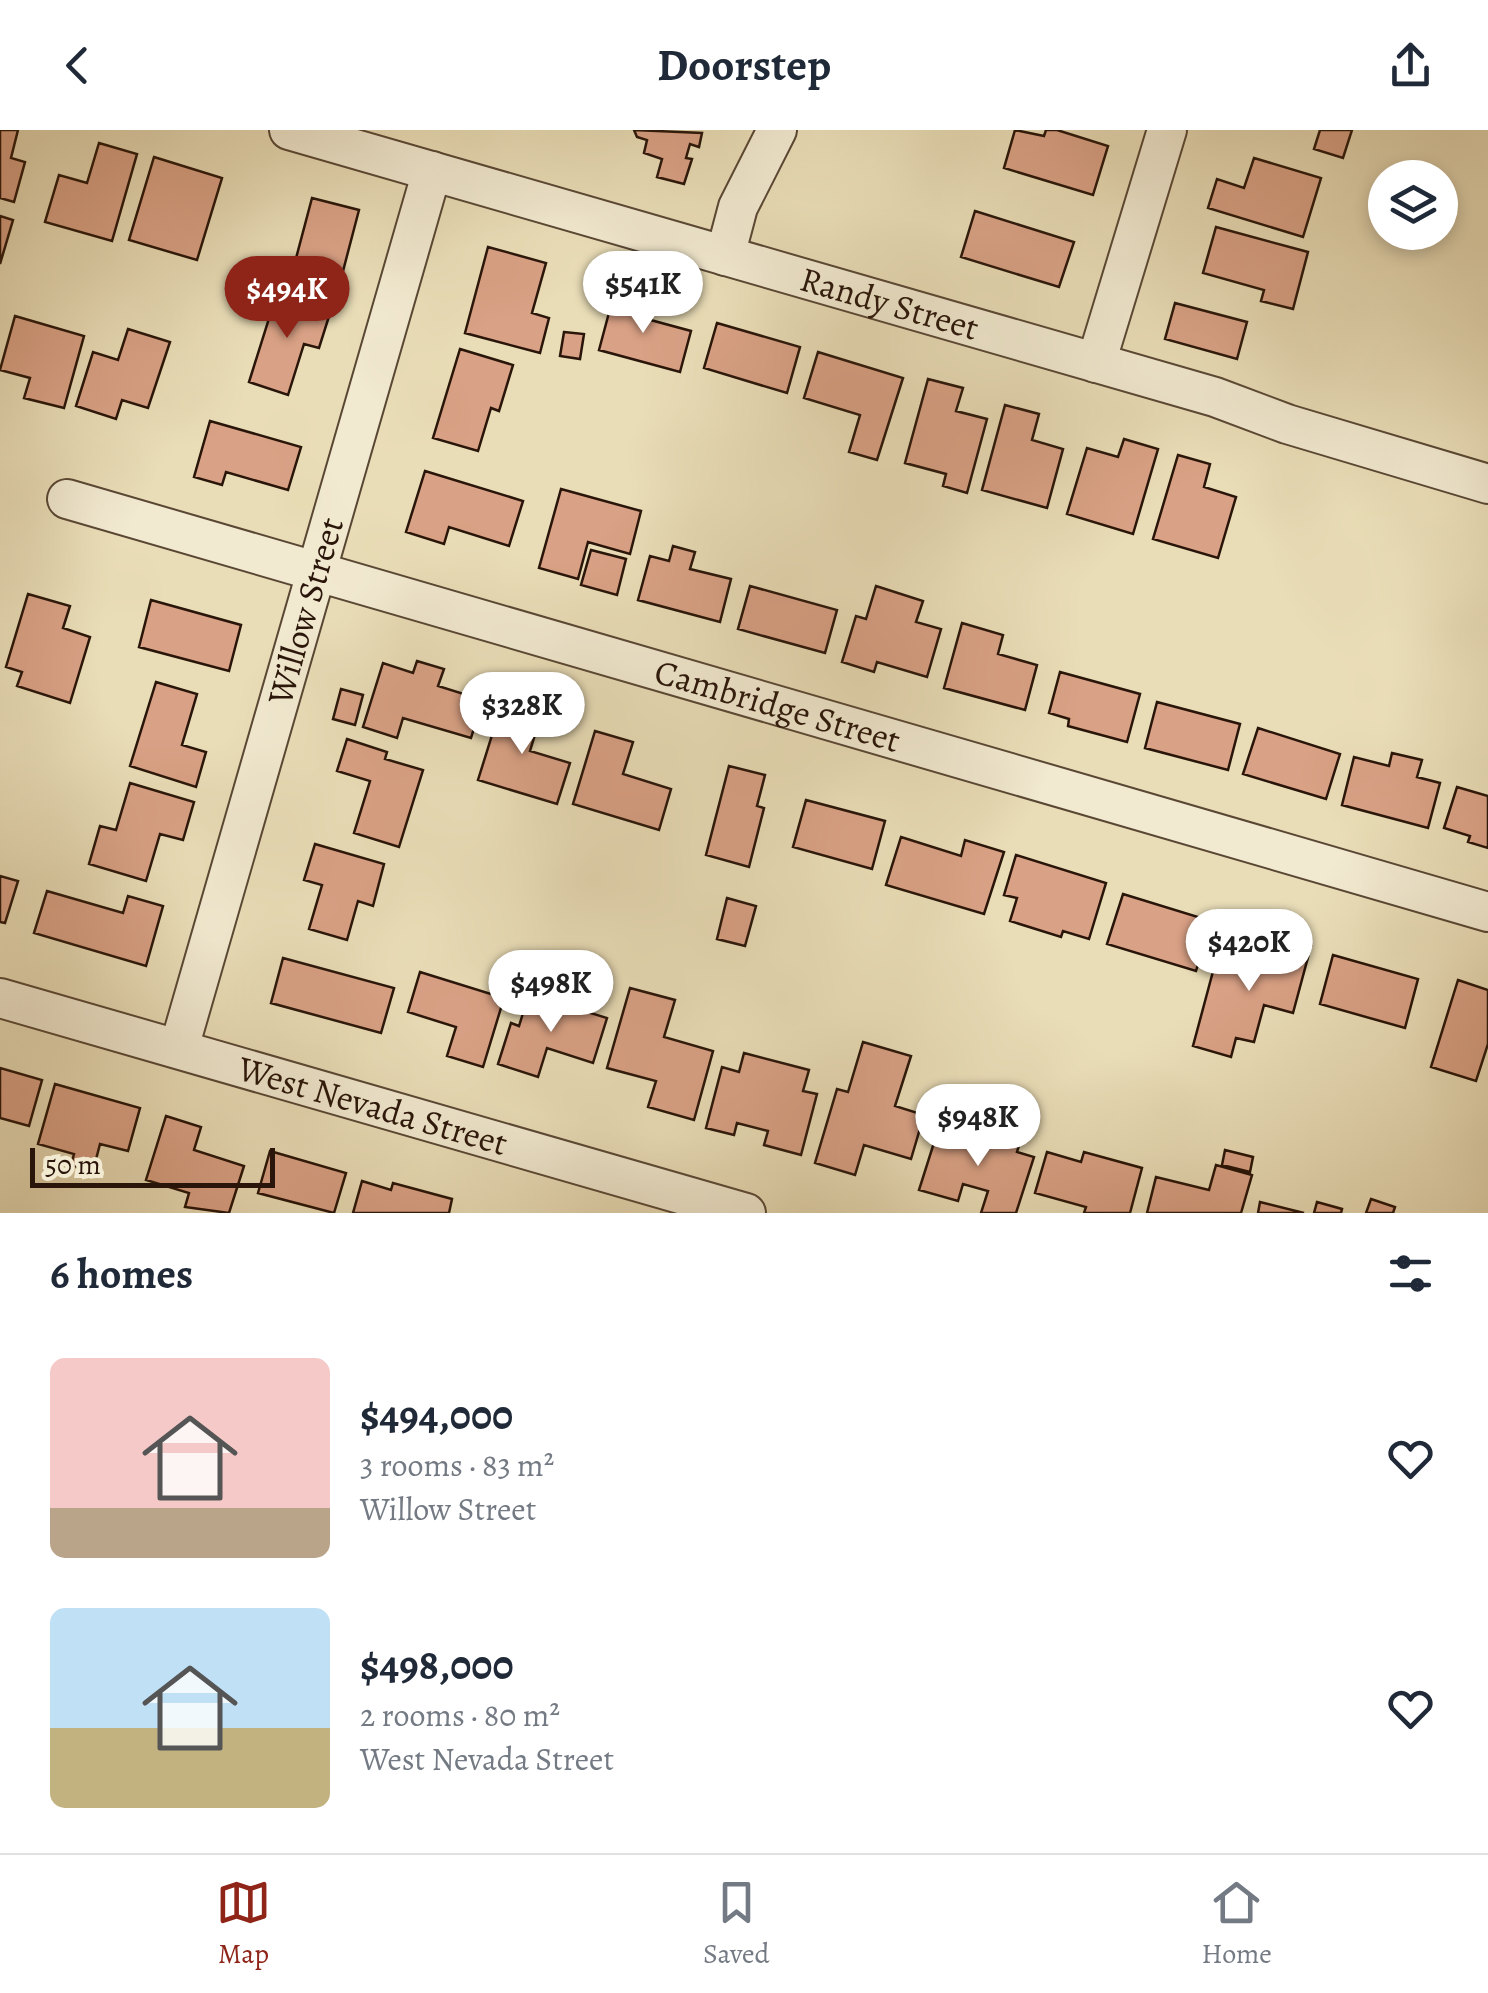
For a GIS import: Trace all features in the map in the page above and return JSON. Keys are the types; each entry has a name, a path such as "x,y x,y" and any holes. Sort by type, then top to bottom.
{"street":[{"name":"Randy Street","path":"289,130 1096,363 1488,484"},
{"path":"725,256 738,207 777,130"},
{"path":"1096,363 1167,130"},
{"name":"Willow Street","path":"180,1048 432,171"},
{"name":"Cambridge Street","path":"67,499 1488,912"},
{"name":"West Nevada Street","path":"0,998 725,1210"}],"building":[{"path":"0,130 18,130 11,158 25,162 14,202 0,198"},
{"path":"634,130 702,133 699,147 690,144 686,158 692,159 684,184 657,177 662,159 644,153 647,140 637,137"},
{"path":"1015,130 1044,136 1046,130 1057,130 1108,146 1093,195 1004,168"},
{"path":"1320,130 1352,130 1343,158 1314,149"},
{"path":"99,143 137,154 112,241 45,222 59,175 87,183"},
{"path":"154,157 222,178 197,260 129,240"},
{"path":"1254,158 1321,178 1303,237 1208,208 1217,179 1244,188"},
{"path":"312,198 359,210 337,294 290,281"},
{"path":"975,211 1074,242 1059,287 961,257"},
{"path":"0,216 13,220 0,264"},
{"path":"1216,227 1308,252 1293,309 1261,301 1264,290 1203,273"},
{"path":"488,247 546,263 532,313 549,318 540,353 465,333"},
{"path":"277,293 331,310 319,348 304,344 288,395 249,382"},
{"path":"614,294 650,304 647,319 691,331 680,372 599,350"},
{"path":"1175,303 1247,322 1237,359 1165,339"},
{"path":"15,316 84,336 64,408 24,398 30,378 0,370"},
{"path":"717,323 800,347 787,393 704,368"},
{"path":"128,329 170,342 148,408 122,400 116,419 76,406 93,352 118,360"},
{"path":"564,332 584,334 580,359 560,356"},
{"path":"460,349 513,365 499,411 491,408 478,451 433,438"},
{"path":"818,352 903,378 877,460 849,452 860,415 804,398"},
{"path":"928,379 963,388 956,411 987,419 967,493 943,486 946,474 905,463"},
{"path":"1005,405 1039,414 1032,440 1063,449 1047,508 982,490"},
{"path":"210,421 301,447 288,490 226,472 222,485 194,477"},
{"path":"1124,439 1158,449 1133,534 1067,514 1087,448 1118,457"},
{"path":"1178,455 1210,464 1204,487 1236,497 1218,558 1153,539"},
{"path":"425,471 523,501 509,546 449,527 444,544 406,532"},
{"path":"561,489 641,511 630,554 588,542 578,579 539,568"},
{"path":"673,546 695,552 690,569 731,579 720,622 638,600 650,556 669,561"},
{"path":"591,550 626,559 617,595 581,585"},
{"path":"750,586 837,610 825,653 738,629"},
{"path":"876,586 923,601 916,622 941,629 927,677 877,662 874,672 842,662 856,616 866,619"},
{"path":"28,594 70,606 63,628 90,637 70,703 17,686 22,672 6,667"},
{"path":"151,600 241,625 229,671 139,647"},
{"path":"962,623 1003,635 998,654 1037,665 1025,710 944,688"},
{"path":"417,661 444,669 438,686 483,700 471,738 403,718 397,738 363,727 383,663 413,673"},
{"path":"1060,672 1140,694 1127,742 1068,726 1069,719 1049,713"},
{"path":"156,682 197,694 182,745 206,752 196,787 130,766"},
{"path":"341,689 363,695 355,725 333,719"},
{"path":"503,700 542,712 530,751 570,763 557,804 478,780"},
{"path":"1157,702 1240,724 1228,770 1145,748"},
{"path":"1258,728 1340,754 1326,799 1243,774"},
{"path":"595,731 633,742 623,774 671,789 659,830 573,804"},
{"path":"347,739 387,752 385,759 423,770 399,847 354,833 370,781 337,771"},
{"path":"1392,753 1422,760 1417,777 1440,783 1428,828 1342,805 1354,757 1389,766"},
{"path":"729,766 765,775 757,806 764,808 749,867 706,855"},
{"path":"130,783 194,802 183,840 160,834 146,881 89,864 100,826 116,830"},
{"path":"1457,787 1488,796 1488,848 1468,842 1470,836 1444,828"},
{"path":"806,800 885,821 872,869 793,847"},
{"path":"901,837 961,856 965,840 1004,852 984,914 886,885"},
{"path":"315,844 384,864 373,906 358,901 347,940 309,929 322,885 304,880"},
{"path":"1016,855 1106,883 1089,939 1063,931 1061,937 1010,921 1017,898 1004,895"},
{"path":"0,876 18,881 5,923 0,922"},
{"path":"47,891 123,913 128,896 163,906 146,966 34,933"},
{"path":"1123,894 1211,921 1196,971 1107,944"},
{"path":"727,898 756,906 745,946 717,939"},
{"path":"1279,937 1311,946 1293,1013 1264,1005 1254,1042 1236,1038 1231,1057 1193,1046 1219,949 1272,964"},
{"path":"1333,955 1418,979 1405,1028 1320,1004"},
{"path":"283,958 394,988 381,1033 271,1003"},
{"path":"420,972 504,998 483,1067 447,1056 456,1027 408,1012"},
{"path":"1458,980 1488,990 1488,1044 1476,1081 1431,1067"},
{"path":"630,988 675,1000 664,1037 713,1051 694,1120 648,1107 656,1081 607,1068"},
{"path":"529,994 607,1018 593,1063 547,1048 538,1077 498,1064 511,1023 519,1026"},
{"path":"863,1042 911,1056 895,1106 924,1115 911,1159 864,1145 855,1175 815,1163 837,1089 848,1092"},
{"path":"744,1053 809,1070 803,1091 817,1094 801,1155 764,1145 768,1131 737,1123 734,1135 706,1128 722,1067 739,1072"},
{"path":"0,1068 42,1080 29,1126 0,1118"},
{"path":"55,1084 140,1108 128,1151 100,1144 93,1171 71,1165 74,1154 38,1144"},
{"path":"166,1116 201,1127 194,1150 244,1166 229,1213 185,1207 189,1193 146,1180"},
{"path":"975,1128 1020,1142 1017,1152 1034,1157 1016,1213 981,1213 988,1191 963,1184 958,1201 919,1190 938,1130 971,1140"},
{"path":"1225,1150 1253,1157 1250,1172 1222,1165"},
{"path":"270,1151 346,1173 334,1213 258,1193"},
{"path":"1047,1152 1081,1162 1084,1152 1142,1168 1130,1213 1084,1213 1086,1207 1035,1193"},
{"path":"1216,1165 1252,1175 1241,1213 1147,1213 1156,1177 1209,1190"},
{"path":"362,1181 391,1190 393,1183 452,1199 449,1213 353,1213"},
{"path":"1371,1199 1395,1207 1393,1213 1366,1213"},
{"path":"1260,1202 1304,1213 1258,1213"},
{"path":"1317,1202 1342,1209 1341,1213 1314,1213"}]}
